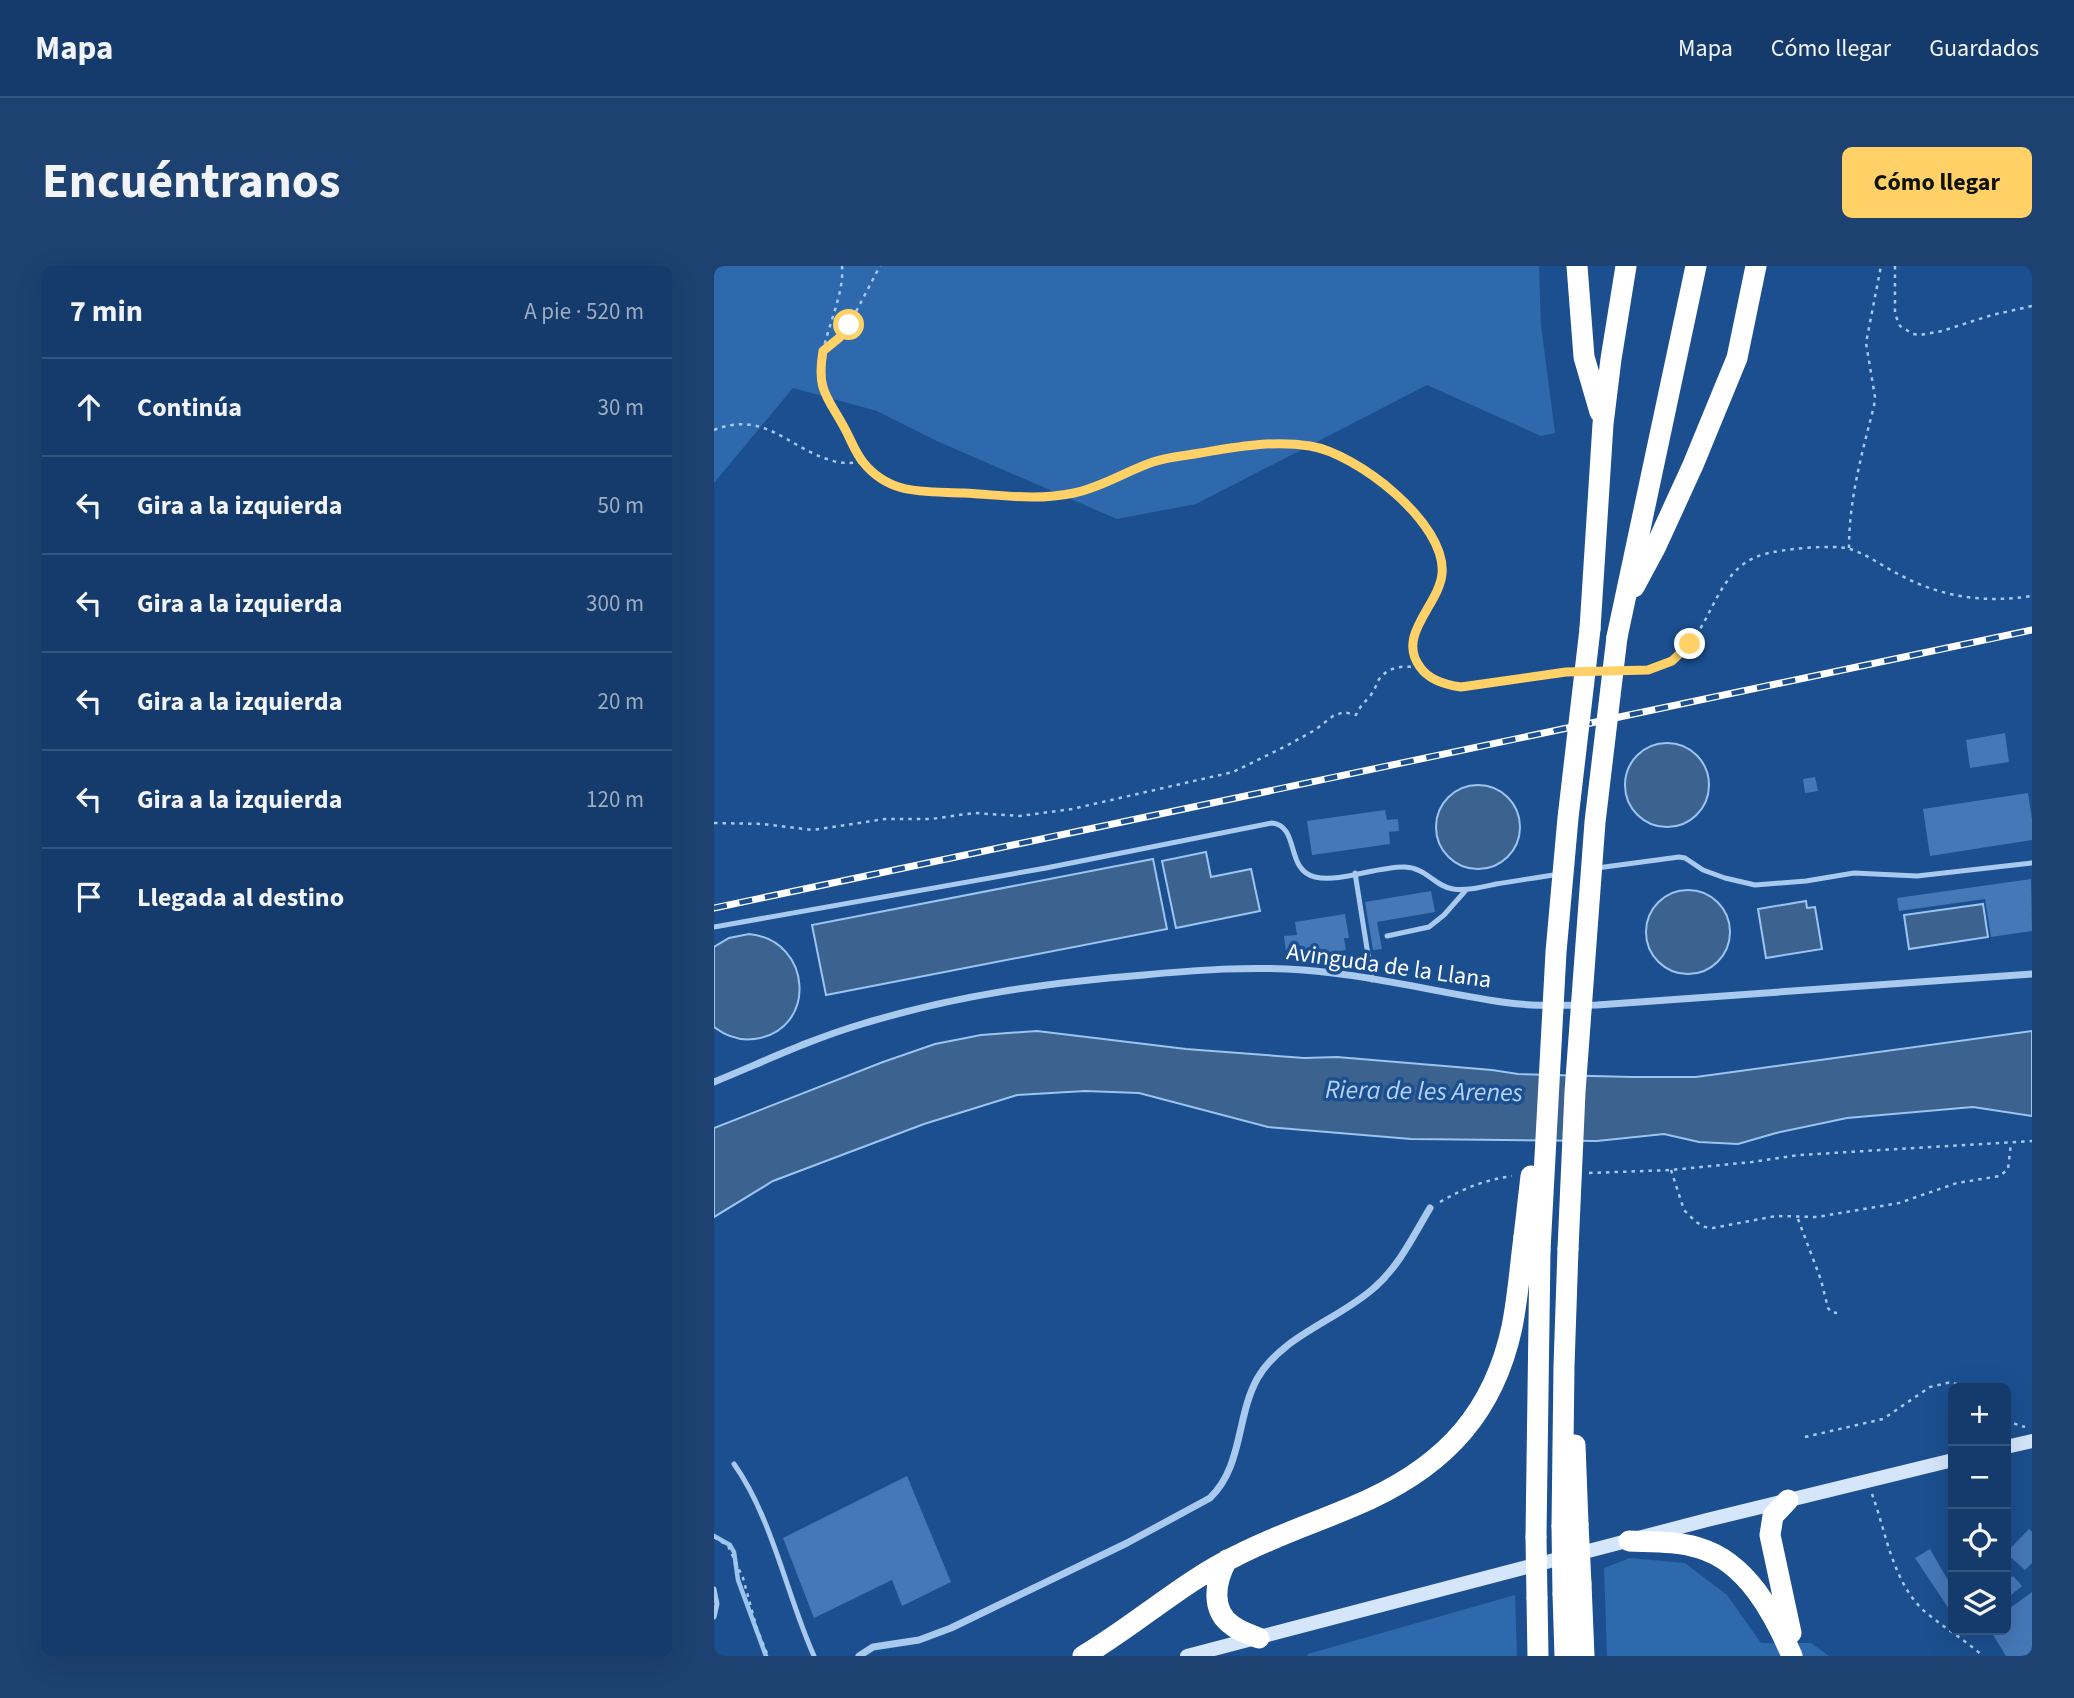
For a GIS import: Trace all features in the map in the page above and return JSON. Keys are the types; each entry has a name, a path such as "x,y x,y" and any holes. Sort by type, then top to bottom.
{"highway":[{"path":"1577,266 1584,357 1603,424"},
{"path":"1538,1656 1532,1244 1549,1078 1556,952 1568,818 1590,629 1603,424 1626,266"},
{"path":"1565,1656 1572,1589 1564,1366 1567,1249 1575,1092 1594,834 1621,610 1646,508 1696,266"},
{"path":"1621,610 1656,546 1737,358 1756,266"},
{"path":"1083,1656 1227,1560 1273,1538 1370,1499 1427,1466 1452,1445 1479,1410 1506,1352 1532,1244"},
{"path":"1788,1500 1773,1516 1770,1535 1794,1656"},
{"path":"1629,1541 1689,1545 1722,1559 1746,1580 1766,1605 1794,1656"},
{"path":"1227,1560 1216,1589 1218,1604 1233,1626 1259,1638"},
{"path":"1572,1589 1584,1656"}],"main road":[{"path":"2010,1446 2032,1441"},
{"path":"1187,1656 1948,1461"}],"street":[{"name":"Avinguda de la Llana","path":"714,1082 810,1042 860,1025 977,994 1056,983 1213,970 1278,969 1334,973 1503,1002 1548,1005 1597,1005 2032,974"},
{"path":"859,1656 873,1647 919,1640 951,1628 1127,1543 1210,1498 1230,1470 1246,1406 1266,1366 1288,1346 1374,1289 1391,1272 1430,1208"}],"lane":[{"path":"714,927 1046,868 1272,823 1280,824 1286,830 1297,864 1307,874 1315,877 1326,878 1392,867 1415,868 1424,871 1444,887 1466,890 1576,871"},
{"path":"1589,870 1679,857 1713,874 1755,885 1806,881 1854,873 1917,876 2032,863"},
{"path":"1355,873 1373,979"},
{"path":"1387,936 1429,926 1444,915 1466,890"},
{"path":"734,1464 745,1480 758,1510 814,1656"},
{"path":"714,1590 717,1604 714,1617"}],"path":[{"path":"842,266 842,278 823,351 821,376 824,393 863,462 883,480 900,489 1038,498 1091,489 1164,459 1243,445 1270,443 1312,446 1339,454 1354,462 1390,488 1433,538 1440,554 1442,576 1413,642 1415,659 1428,676 1461,687 1566,672"},
{"path":"823,351 839,338 849,325 880,266"},
{"path":"1849,548 1853,498 1874,406 1875,397 1866,343 1881,266"},
{"path":"1895,266 1897,322 1904,330 1913,334 1942,331 2032,306"},
{"path":"714,430 733,424 755,425 775,432 831,461 863,462"},
{"path":"1626,671 1648,670 1672,661 1700,631 1731,575 1763,554 1797,549 1849,548 1904,577 1964,598 2001,600 2032,596"},
{"path":"714,823 763,824 813,830 886,819 931,819 974,813 1020,816 1072,809 1233,772 1296,741 1333,716 1344,712 1356,715 1360,706 1372,695 1379,680 1390,671 1405,665 1420,668"},
{"path":"1587,1173 1671,1170 1799,1155 2032,1141"},
{"path":"1671,1170 1684,1210 1705,1227 1725,1227 1776,1216 1798,1218 1837,1214 1899,1203 1947,1186 2000,1176 2008,1169 2011,1143"},
{"path":"1430,1208 1463,1188 1482,1181 1524,1175"},
{"path":"1798,1218 1821,1280 1828,1308 1837,1313"},
{"path":"1805,1437 1883,1419 1930,1387 1954,1383"},
{"path":"2011,1423 2032,1429"},
{"path":"1867,1480 1899,1575 1906,1588 1923,1609 1983,1656"},
{"path":"714,1537 728,1546 743,1578 757,1629 768,1656"}],"shaded area":[{"path":"714,266 1539,266 1541,325 1555,433 1541,436 1427,385 1196,504 1117,519 939,442 877,411 793,388 714,483"},
{"path":"1630,1558 1685,1563 1727,1595 1761,1643 1811,1643 1829,1656 1607,1656 1604,1568"},
{"path":"1515,1595 1517,1656 1307,1656 1308,1654"}],"water":[{"path":"1667,743 1683,746 1697,755 1706,769 1709,785 1706,801 1697,815 1683,824 1667,827 1651,824 1637,815 1628,801 1625,785 1628,769 1637,755 1651,746"},
{"path":"1478,785 1494,788 1508,797 1517,811 1520,827 1517,843 1508,857 1494,866 1478,869 1462,866 1448,857 1439,843 1436,827 1439,811 1448,797 1462,788"},
{"path":"1206,852 1211,877 1251,869 1260,911 1176,928 1162,861"},
{"path":"1153,859 1167,929 826,995 812,925"},
{"path":"1688,890 1704,893 1718,902 1727,916 1730,932 1727,948 1718,962 1704,971 1688,974 1672,971 1658,962 1649,948 1646,932 1649,916 1658,902 1672,893"},
{"path":"1806,901 1807,908 1815,907 1822,949 1766,958 1758,909"},
{"path":"1983,904 1988,937 1909,949 1904,915"},
{"path":"749,934 770,940 786,952 796,968 800,986 797,1004 789,1020 775,1032 754,1039 743,1039 723,1033 714,1027 714,947 729,938"},
{"name":"Riera de les Arenes","path":"1037,1031 1186,1049 1304,1058 1337,1057 1518,1074 1696,1077 2032,1031 2032,1116 1973,1107 1847,1118 1738,1144 1699,1142 1664,1134 1597,1141 1411,1139 1268,1127 1139,1093 1085,1091 1017,1095 924,1124 773,1181 714,1217 714,1128 935,1044 981,1035"}],"building":[{"path":"2005,733 2009,762 1970,768 1966,740"},
{"path":"1815,777 1818,791 1805,793 1803,779"},
{"path":"2028,793 2032,840 1930,856 1923,809"},
{"path":"1385,810 1387,820 1398,819 1399,831 1389,832 1390,844 1312,855 1307,821"},
{"path":"2031,879 2032,931 1991,937 1985,899 1899,911 1897,898"},
{"path":"1431,891 1435,912 1377,922 1382,949 1373,950 1365,902"},
{"path":"1345,914 1349,938 1344,938 1346,950 1318,954 1317,948 1286,952 1284,936 1297,935 1295,922"},
{"path":"907,1476 951,1582 902,1606 892,1580 814,1618 783,1538"},
{"path":"2029,1529 2032,1532 2032,1563 2025,1570 2011,1557 2011,1548"},
{"path":"1930,1549 1948,1580 1948,1608 1915,1558"},
{"path":"2013,1576 2022,1586 2011,1595"},
{"path":"2032,1592 2032,1656 2006,1656 1993,1635 2011,1635 2011,1607"}],"waterway":[{"path":"714,1536 730,1545 734,1552 738,1580 766,1656"}],"railway":[{"path":"714,908 2032,630"}],"route":[{"path":"849,325 839,338 823,351 821,384 828,403 863,462 872,472 900,489 1038,498 1091,489 1164,459 1254,444 1286,443 1312,446 1339,454 1373,475 1406,504 1433,538 1440,554 1442,576 1415,632 1413,642 1415,659 1428,676 1461,687 1566,672 1648,670 1672,661 1690,644"}]}
